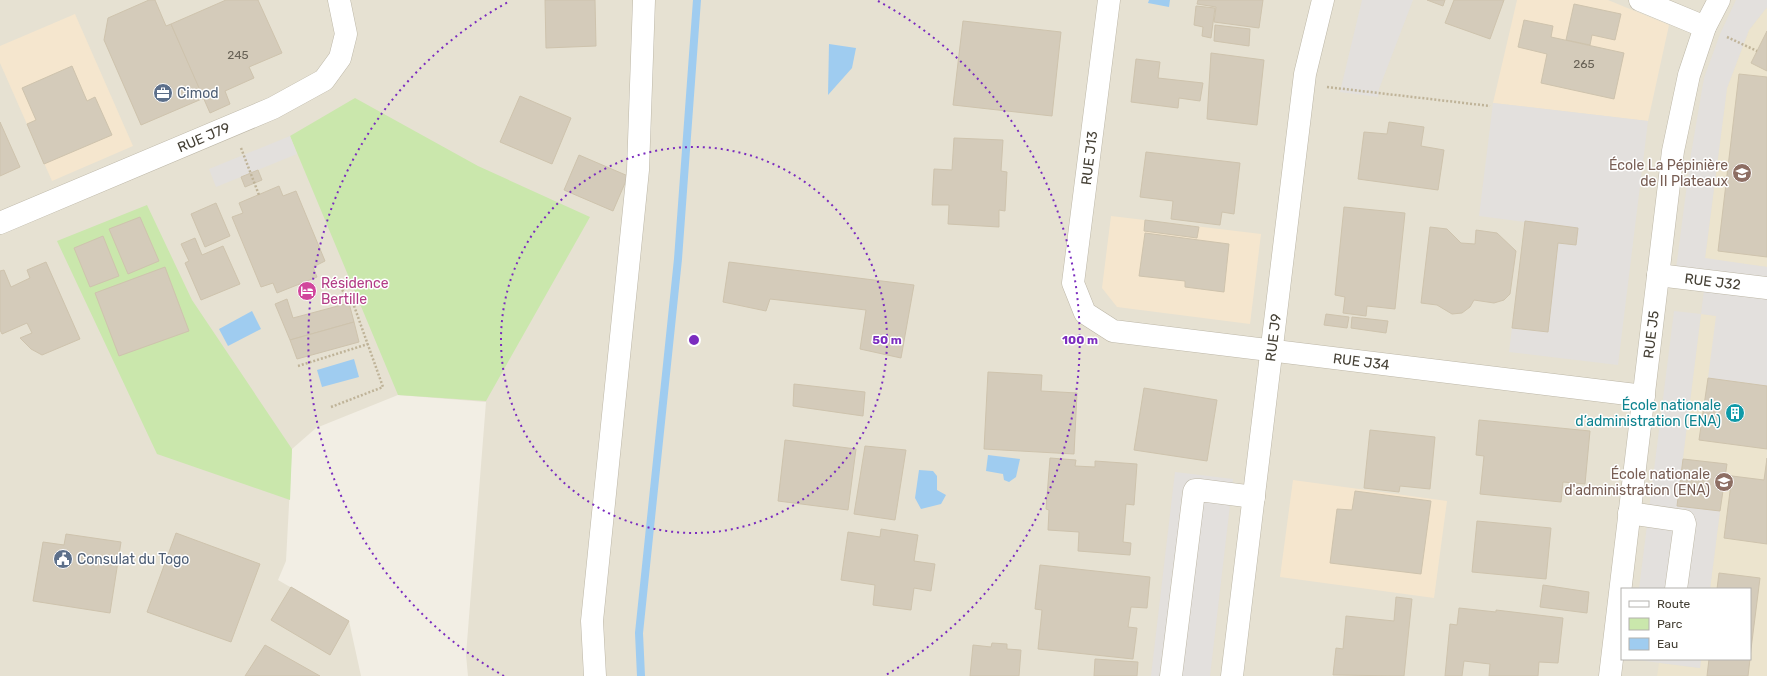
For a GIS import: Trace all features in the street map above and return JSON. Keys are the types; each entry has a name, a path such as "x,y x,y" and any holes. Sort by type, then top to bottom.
{"street":[{"name":"RUE J79","path":"0,223 273,108 324,80 340,58 346,34 339,0"},
{"path":"594,676 592,621 638,170 644,0"},
{"name":"RUE J13","path":"1085,313 1073,283 1109,0"},
{"name":"RUE J9","path":"1232,676 1304,84 1323,0"},
{"path":"1640,0 1704,27"},
{"name":"RUE J5","path":"1610,676 1673,151 1689,75 1704,27 1719,0"},
{"name":"RUE J32","path":"1658,275 1767,288"},
{"name":"RUE J34","path":"1085,313 1113,331 1644,396"},
{"path":"1171,676 1194,492 1195,490 1199,490 1254,497"},
{"path":"1629,513 1681,519 1684,521 1685,524 1676,588"}],"path":[{"path":"1704,27 1757,51"},
{"path":"1304,84 1490,106"},
{"path":"232,126 258,195"},
{"path":"331,407 383,387 353,303 342,290"},
{"path":"298,366 368,344"}],"shaded area":[{"path":"0,0 1767,0 1767,676 468,676 466,655 486,402 398,395 316,428 292,449 286,561 278,580 349,621 361,676 0,676"},
{"path":"1362,0 1413,0 1379,89 1378,97 1340,92"},
{"path":"1517,0 1608,0 1669,25 1648,121 1493,103"},
{"path":"1736,0 1767,0 1767,7 1749,30 1727,88 1705,258 1767,267 1767,281 1676,269 1691,154 1704,78 1720,34"},
{"name":"École La Pépinière de II Plateaux","path":"1767,7 1767,267 1705,259 1727,88 1749,30"},
{"path":"75,14 133,146 52,181 0,63 0,46"},
{"path":"1493,103 1648,121 1618,365 1509,352 1525,222 1479,216"},
{"path":"290,136 297,154 216,187 209,169"},
{"path":"1111,216 1261,234 1250,324 1117,307 1102,288"},
{"path":"1704,290 1767,298 1767,386 1708,378 1716,316 1701,314"},
{"path":"1674,311 1701,314 1677,505 1720,511 1710,588 1639,588"},
{"name":"École nationale d'administration (ENA)","path":"1701,314 1767,322 1767,676 1657,676 1659,663 1700,668 1701,660 1751,660 1751,588 1710,588 1720,511 1677,506"},
{"path":"1175,472 1233,479 1210,676 1151,676"},
{"path":"1293,480 1447,501 1434,598 1280,577"},
{"path":"1637,660 1701,660 1700,668"}],"green space":[{"path":"355,98 478,166 590,217 486,401 398,395 290,136"},
{"path":"147,205 192,300 292,449 290,500 157,454 57,241"}],"water":[{"path":"1149,0 1170,0 1169,7 1148,3"},
{"path":"829,44 856,48 852,68 828,95"},
{"path":"252,311 261,329 228,346 219,329"},
{"path":"354,359 359,377 322,387 317,370"},
{"path":"988,455 1020,459 1016,477 1009,482 1004,480 1003,474 986,471"},
{"path":"919,470 933,471 937,476 937,490 946,495 941,504 921,509 915,498"}],"building":[{"path":"149,0 155,0 166,26 171,24 204,98 141,125 104,40 108,18"},
{"path":"226,0 258,0 282,53 249,67 254,78 225,91 230,104 210,113 171,24"},
{"path":"545,0 595,0 596,46 546,48"},
{"path":"1198,0 1263,0 1259,28 1214,22 1216,7 1197,4"},
{"path":"1427,0 1445,0 1443,6"},
{"path":"1454,0 1504,0 1490,39 1445,23"},
{"path":"1574,4 1621,14 1615,40 1592,35 1590,45 1566,40"},
{"path":"1196,6 1215,8 1211,38 1202,36 1203,27 1194,25"},
{"path":"1524,20 1553,26 1551,37 1624,53 1614,99 1541,83 1547,54 1518,47"},
{"path":"963,21 1061,32 1052,116 953,105"},
{"path":"1215,25 1250,29 1249,46 1214,41"},
{"path":"1767,31 1767,71 1751,63"},
{"path":"1211,53 1264,60 1257,125 1207,119"},
{"path":"1136,59 1160,62 1158,78 1203,83 1200,101 1179,98 1178,108 1131,102"},
{"path":"72,66 87,101 95,97 112,135 44,164 27,124 36,120 22,88"},
{"name":"École La Pépinière de II Plateaux","path":"1739,74 1767,77 1767,257 1718,251"},
{"path":"520,96 571,118 552,164 500,142"},
{"path":"0,122 20,167 0,176"},
{"path":"1389,122 1424,127 1421,146 1444,150 1438,190 1358,179 1364,132 1387,134"},
{"path":"954,138 1003,140 1001,171 1007,172 1005,211 999,210 999,227 948,224 949,205 932,205 934,169 952,170"},
{"path":"1146,152 1240,163 1234,214 1222,212 1220,225 1171,219 1173,201 1140,197"},
{"path":"579,155 628,176 613,211 564,190"},
{"path":"258,170 262,180 245,187 241,177"},
{"path":"279,186 283,196 296,191 325,261 313,267 317,277 277,293 273,283 261,287 232,217 243,213 239,203"},
{"path":"216,203 230,236 205,247 191,214"},
{"path":"1344,207 1405,213 1395,309 1367,306 1366,316 1343,313 1345,297 1335,295"},
{"path":"140,217 159,261 128,274 109,229"},
{"path":"1145,220 1199,227 1197,238 1144,231"},
{"path":"1525,221 1578,228 1576,245 1558,243 1548,332 1512,328"},
{"path":"1430,227 1447,229 1461,243 1475,244 1476,230 1497,233 1516,251 1510,294 1504,300 1494,303 1474,300 1470,307 1462,313 1452,314 1437,305 1421,303"},
{"path":"1145,233 1229,244 1224,292 1185,287 1185,281 1139,276"},
{"path":"103,236 119,276 90,287 74,248"},
{"path":"195,238 202,255 223,246 240,284 201,300 185,263 189,261 181,244"},
{"path":"46,262 80,339 42,355 31,349 20,338 32,333 27,323 2,334 0,330 0,271 4,270 11,287 30,278 27,270"},
{"path":"729,262 914,285 901,358 860,349 866,310 770,299 766,311 723,302"},
{"path":"165,267 189,331 119,356 95,293"},
{"path":"287,299 293,318 349,303 354,322 290,340 275,304"},
{"path":"1326,314 1349,317 1347,328 1324,325"},
{"path":"1352,317 1388,321 1386,333 1351,328"},
{"path":"354,322 359,342 297,359 290,340"},
{"path":"988,372 1042,375 1041,391 1077,393 1074,454 984,449"},
{"name":"École nationale d’administration (ENA)","path":"1708,378 1767,386 1767,449 1699,440"},
{"path":"794,384 865,392 863,416 793,406"},
{"path":"1144,388 1217,400 1207,461 1134,450"},
{"path":"1479,420 1590,431 1585,484 1563,482 1561,502 1480,494 1484,456 1476,455"},
{"path":"1370,430 1435,437 1430,489 1400,486 1399,492 1364,488"},
{"path":"785,440 856,449 848,510 778,501"},
{"path":"865,446 906,450 895,520 854,514"},
{"path":"1050,458 1076,460 1075,466 1095,467 1095,461 1137,464 1134,505 1126,504 1123,542 1131,543 1130,555 1078,551 1079,532 1048,530 1049,510 1046,509"},
{"path":"1767,458 1767,544 1724,538 1732,476 1764,480"},
{"path":"1683,459 1727,464 1720,511 1677,506"},
{"path":"1355,491 1431,501 1421,574 1330,563 1337,509 1352,510"},
{"path":"1477,521 1551,528 1546,579 1472,572"},
{"path":"881,529 918,535 914,561 935,564 931,591 914,588 911,610 873,605 875,585 841,580 848,532 880,537"},
{"path":"176,533 260,564 231,642 147,612"},
{"path":"66,534 121,542 110,613 33,601 43,542 64,545"},
{"path":"1040,565 1150,577 1147,608 1131,607 1128,627 1137,628 1133,659 1038,649 1042,610 1035,609"},
{"path":"1719,573 1760,578 1751,649 1751,588 1717,588"},
{"path":"1543,585 1589,592 1587,613 1540,607"},
{"path":"291,587 349,621 330,655 271,620"},
{"path":"1396,597 1412,599 1404,676 1333,675 1336,648 1343,649 1346,616 1394,621"},
{"path":"1459,608 1496,612 1496,610 1563,618 1558,663 1539,662 1538,676 1489,676 1490,664 1464,661 1462,676 1445,676 1450,624 1457,625"},
{"path":"992,643 1007,644 1007,649 1021,650 1019,676 970,676 973,645 991,647"},
{"path":"265,645 320,676 245,676"},
{"path":"1095,659 1138,662 1137,676 1094,676"},
{"path":"1709,660 1750,660 1748,676 1707,676"}],"waterway":[{"path":"641,676 639,633 678,259 697,0"}],"place":[{"name":"Cimod","path":"163,93"},
{"name":"École La Pépinière de II Plateaux","path":"1742,173"},
{"name":"Résidence Bertille","path":"307,291"},
{"name":"École nationale d’administration (ENA)","path":"1735,413"},
{"name":"École nationale d'administration (ENA)","path":"1724,482"},
{"name":"Consulat du Togo","path":"63,559"}]}
